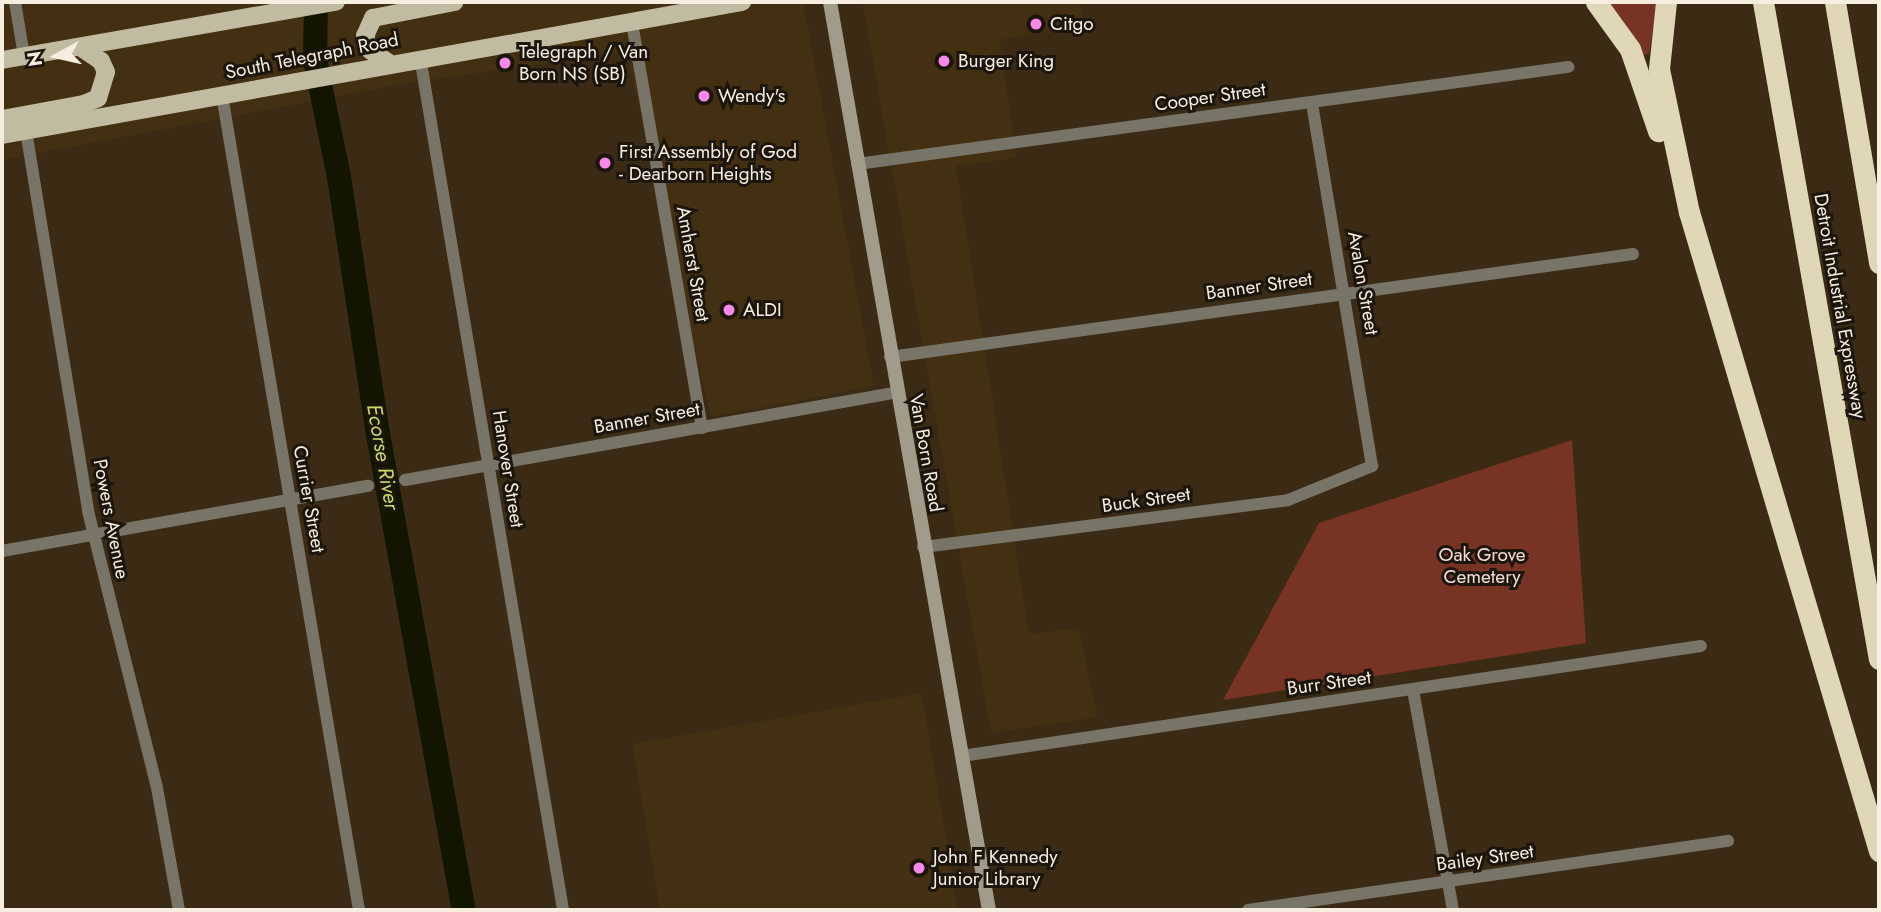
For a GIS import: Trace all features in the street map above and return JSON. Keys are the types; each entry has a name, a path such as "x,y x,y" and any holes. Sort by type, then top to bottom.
{"highway":[{"path":"1596,2 1630,49 1671,171 1689,212"},
{"path":"1666,2 1659,69 1689,212 1879,851"},
{"name":"Detroit Industrial Expressway","path":"1763,2 1879,659"},
{"path":"1835,2 1879,263"}],"main road":[{"path":"2,60 333,2"},
{"path":"389,63 378,59 367,43 365,36 373,18 454,2"},
{"path":"636,22 653,2"},
{"name":"South Telegraph Road","path":"2,135 389,63 742,2"},
{"name":"Van Born Road","path":"830,2 895,393 989,910"},
{"path":"2,119 84,104 98,98 106,72 101,61 80,47"}],"street":[{"path":"15,2 24,56"},
{"name":"Amherst Street","path":"636,22 702,428"},
{"name":"Hanover Street","path":"420,58 563,910"},
{"name":"Cooper Street","path":"857,164 1568,67"},
{"name":"Currier Street","path":"222,95 359,910"},
{"name":"Avalon Street","path":"1312,102 1374,459 1370,469"},
{"name":"Powers Avenue","path":"26,131 93,536 157,788 179,910"},
{"name":"Banner Street","path":"890,357 1633,254"},
{"name":"Banner Street","path":"405,480 895,393"},
{"name":"Buck Street","path":"923,547 1288,500 1370,469"},
{"path":"2,551 368,486"},
{"name":"Burr Street","path":"962,756 1701,646"},
{"path":"1413,690 1453,910"},
{"name":"Bailey Street","path":"1248,910 1728,841"}],"shaded area":[{"path":"2,2 803,2 874,386 711,417 626,51 403,84 2,160"},
{"path":"1079,2 1085,25 1000,40 1016,158 956,166 1029,634 1078,628 1098,717 991,733 863,4"},
{"path":"318,26 318,58 304,60 305,28"},
{"path":"922,693 958,910 660,910 632,744"}],"green space":[{"path":"1606,2 1657,2 1649,54 1641,55"},
{"name":"Oak Grove Cemetery","path":"1572,440 1586,643 1223,700 1319,523"}],"waterway":[{"name":"Ecorse River","path":"316,2 315,60 339,177 378,434 464,910"}],"place":[{"name":"Citgo","path":"1036,24"},
{"name":"Burger King","path":"944,61"},
{"name":"Telegraph / Van Born NS (SB)","path":"505,63"},
{"name":"Wendy's","path":"704,96"},
{"name":"First Assembly of God - Dearborn Heights","path":"605,163"},
{"name":"ALDI","path":"729,310"},
{"name":"John F Kennedy Junior Library","path":"919,868"}]}
